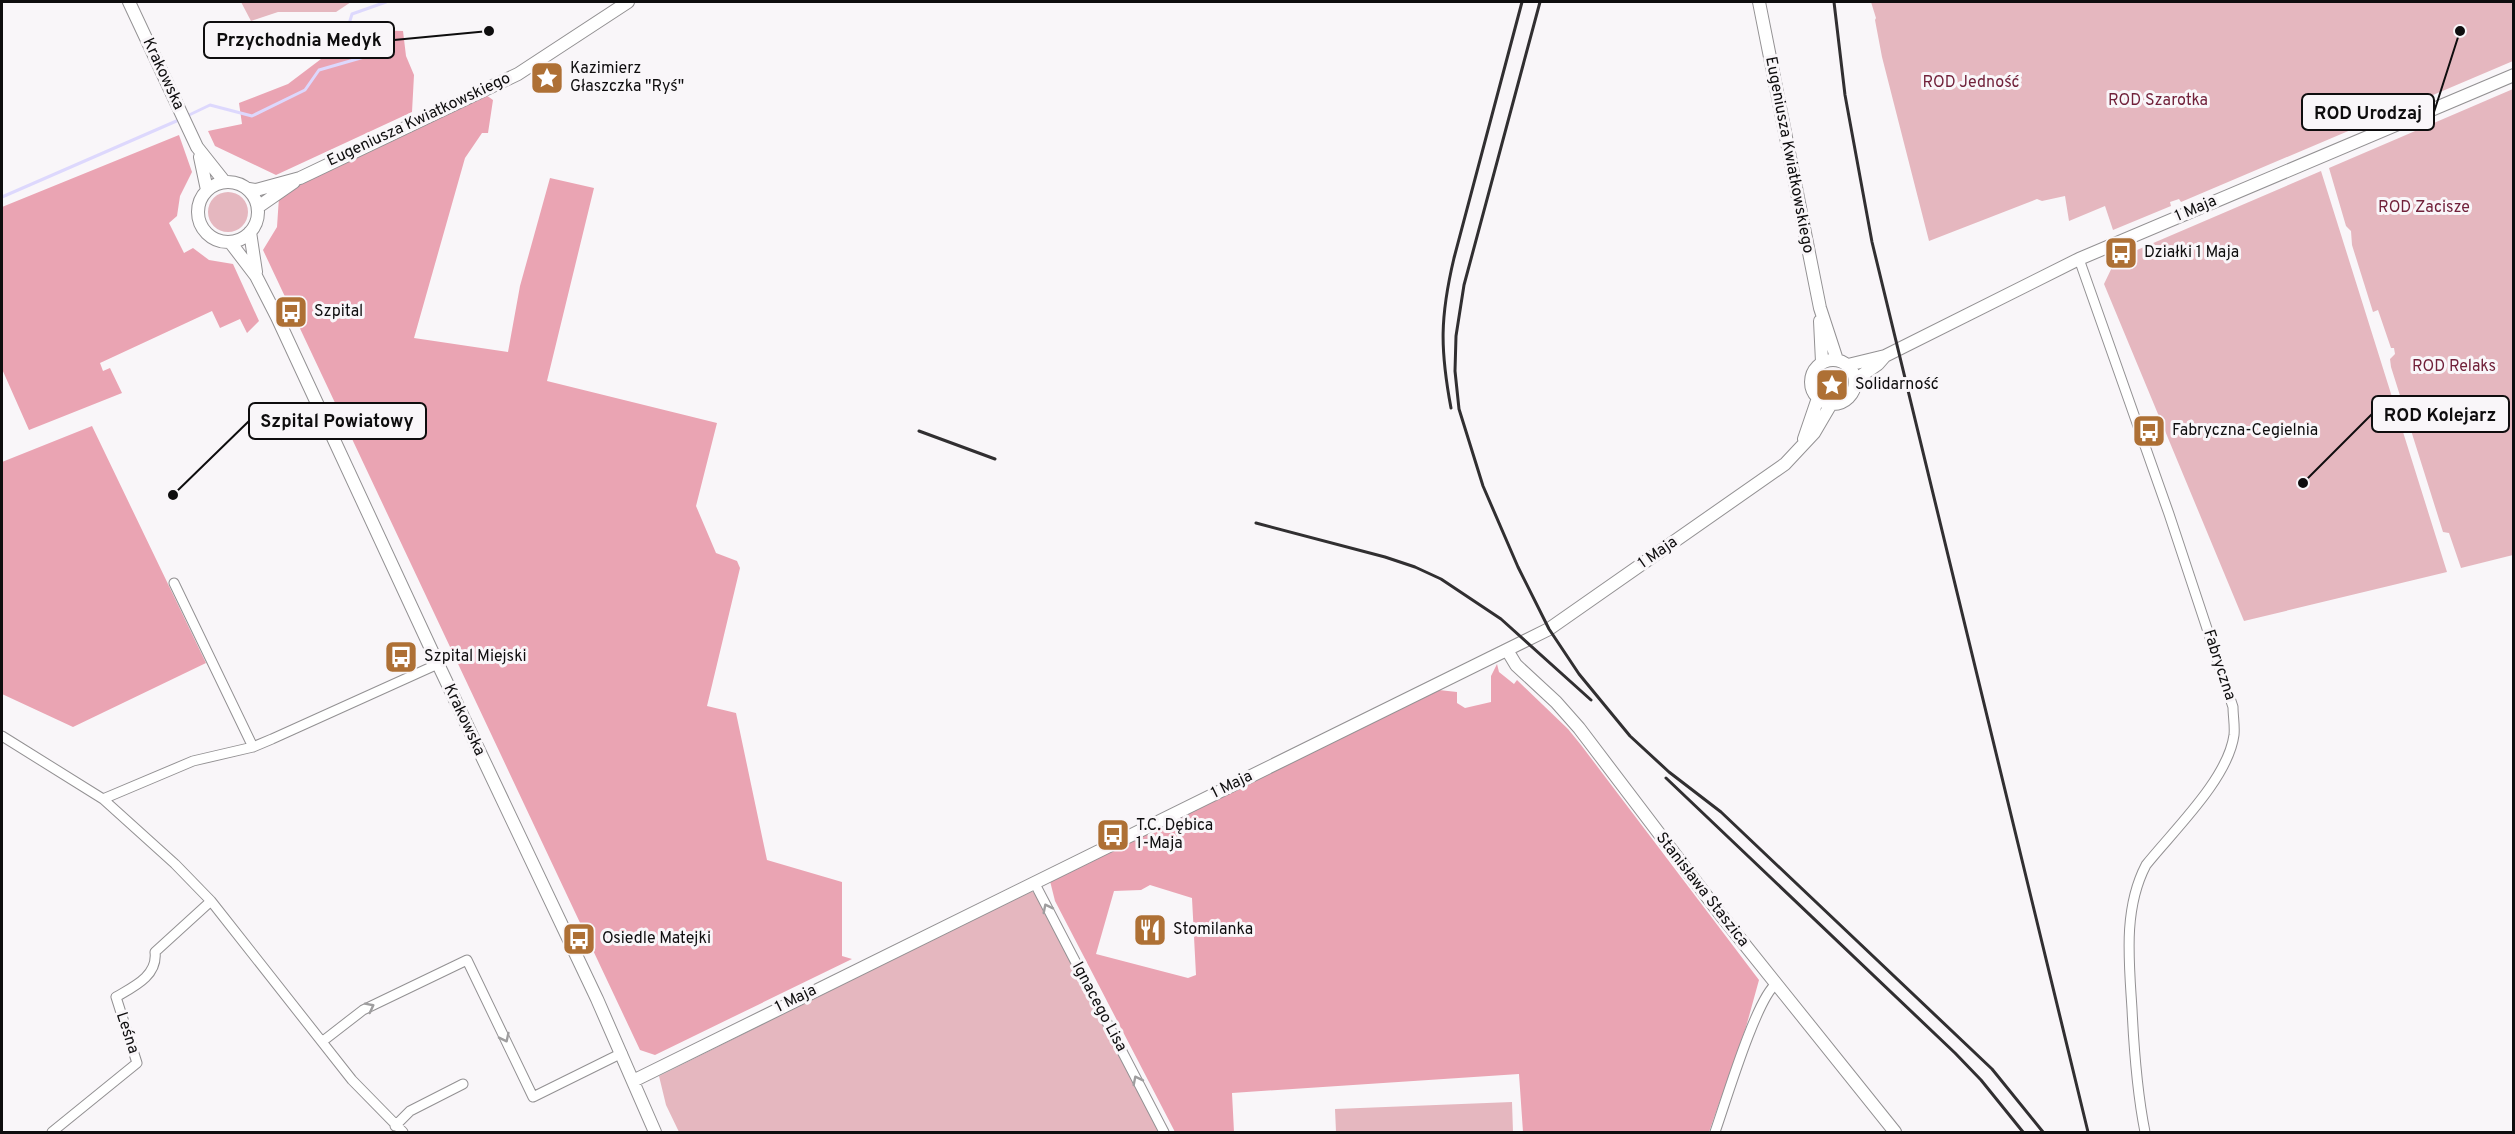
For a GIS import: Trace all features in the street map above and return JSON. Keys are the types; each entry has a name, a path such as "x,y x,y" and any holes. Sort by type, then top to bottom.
{"street":[{"name":"Krakowska","path":"129,2 197,147 207,190"},
{"name":"Eugeniusza Kwiatkowskiego","path":"258,207 300,178 518,74 628,2"},
{"name":"Eugeniusza Kwiatkowskiego","path":"1759,2 1820,308 1822,362"},
{"name":"1 Maja","path":"1843,363 1885,356 2079,259 2514,75"},
{"name":"Krakowska","path":"197,147 224,182"},
{"name":"Eugeniusza Kwiatkowskiego","path":"249,189 300,178"},
{"path":"224,182 237,183 249,189 258,207 258,218 250,232 243,238 230,242 215,239 201,226 198,207 207,190 224,182"},
{"name":"Krakowska","path":"250,232 256,276"},
{"name":"Krakowska","path":"230,242 256,276 622,1053 655,1132"},
{"name":"Fabryczna","path":"2079,259 2093,294 2233,707 2234,735 2225,762 2214,783 2146,866 2133,897 2129,932 2130,981 2135,1062 2145,1132"},
{"name":"Eugeniusza Kwiatkowskiego","path":"1820,308 1843,363"},
{"name":"1 Maja","path":"1855,380 1878,364 1885,356"},
{"path":"1822,362 1843,363 1855,380 1853,391 1847,399 1831,404 1818,398 1811,386 1816,367 1822,362"},
{"name":"1 Maja","path":"1802,443 1818,398"},
{"name":"1 Maja","path":"633,1081 1549,628 1785,464 1802,443 1814,433 1831,404"},
{"path":"174,583 253,747"},
{"name":"Stanisława Staszica","path":"1507,650 1516,665 1556,702 1579,728 1776,984 1895,1132"},
{"path":"103,800 193,761 253,747 438,664"},
{"path":"2,736 103,800 175,864 211,901 352,1080 399,1129 410,1111 463,1084"},
{"name":"Ignacego Lisa","path":"1034,882 1164,1132"},
{"name":"Leśna","path":"52,1132 137,1063 116,998 147,976 154,967 154,952 211,901"},
{"path":"323,1041 363,1010 467,960 533,1096 622,1053"},
{"path":"1715,1132 1761,1007 1776,984"}],"green space":[{"path":"241,2 351,2 336,12 278,12 251,21"},
{"path":"1871,2 2513,2 2513,61 2181,202 2179,199 2170,202 2171,206 2113,230 2105,206 2069,221 2065,196 2042,201 2037,199 1929,241 1882,57"},
{"path":"2513,89 2513,555 2461,568 2449,533 2443,532 2391,367 2390,359 2395,354 2394,348 2391,348 2378,310 2373,312 2352,245 2351,231 2346,226 2329,168"},
{"path":"2321,171 2447,572 2244,621 2104,284 2116,259"},
{"path":"228,192 236,193 242,198 247,204 247,220 242,226 236,231 228,232 220,231 214,226 209,220 208,212 209,204 214,198 220,193"},
{"path":"1833,370 1842,373 1845,382 1842,391 1833,394 1824,391 1821,382 1824,373"},
{"path":"1028,892 1033,892 1037,896 1160,1132 679,1132 666,1105 659,1076"},
{"path":"1512,1102 1513,1132 1336,1132 1335,1109"}],"shaded area":[{"path":"371,30 403,31 406,56 414,75 412,112 276,175 215,146 208,131 242,124 239,103 288,84 325,56"},
{"path":"486,95 493,100 488,133 482,133 465,158 414,338 508,352 520,286 550,178 594,188 547,381 717,423 696,506 716,553 737,561 740,568 707,706 736,713 767,860 842,882 842,956 852,959 655,1055 640,1050 263,250 277,227 279,197"},
{"path":"179,135 192,172 180,196 177,216 169,223 184,253 193,248 209,260 233,264 259,321 247,333 240,319 220,328 212,311 100,363 103,371 110,368 122,393 29,430 2,369 2,207"},
{"path":"92,426 206,663 73,727 2,694 2,462"},
{"path":"1497,664 1499,672 1514,684 1517,680 1568,729 1759,980 1746,1027 1709,1132 1523,1132 1519,1074 1232,1093 1234,1132 1175,1132 1055,901 1050,881 1439,690 1457,692 1457,703 1465,708 1491,702 1491,676","holes":["1150,885 1192,898 1196,975 1188,978 1096,954 1114,891 1141,890"]}],"waterway":[{"path":"187,116 210,105 252,116 305,90 319,70 371,55 373,37 351,32 349,24 352,14 386,2"},
{"path":"2,197 181,119"}],"railway":[{"path":"1451,408 1443,350 1444,316 1449,279 1522,2"},
{"path":"1540,2 1464,285 1456,336 1455,371 1459,409 1483,486 1518,567 1549,629 1579,674 1630,736 1669,772 1721,812 1992,1069 2043,1132"},
{"path":"1834,2 1845,95 1872,242 2088,1132"},
{"path":"919,431 995,459"},
{"path":"1256,523 1385,557 1441,579 1501,619 1591,700"},
{"path":"1666,778 1955,1053 1981,1080 2023,1132"}],"place":[{"name":"Przychodnia Medyk","path":"489,31"},
{"name":"ROD Urodzaj","path":"2460,31"},
{"name":"Kazimierz Głaszczka \"Ryś\"","path":"547,78"},
{"name":"Działki 1 Maja","path":"2121,253"},
{"name":"Szpital","path":"291,312"},
{"name":"Solidarność","path":"1832,385"},
{"name":"Fabryczna-Cegielnia","path":"2149,431"},
{"name":"ROD Kolejarz","path":"2303,483"},
{"name":"Szpital Powiatowy","path":"173,495"},
{"name":"Szpital Miejski","path":"401,657"},
{"name":"T.C. Dębica 1-Maja","path":"1113,835"},
{"name":"Stomilanka","path":"1150,930"},
{"name":"Osiedle Matejki","path":"579,939"}],"park label":[{"name":"ROD Jedność","path":"1971,83"},
{"name":"ROD Szarotka","path":"2158,101"},
{"name":"ROD Zacisze","path":"2424,208"},
{"name":"ROD Relaks","path":"2454,367"}]}
